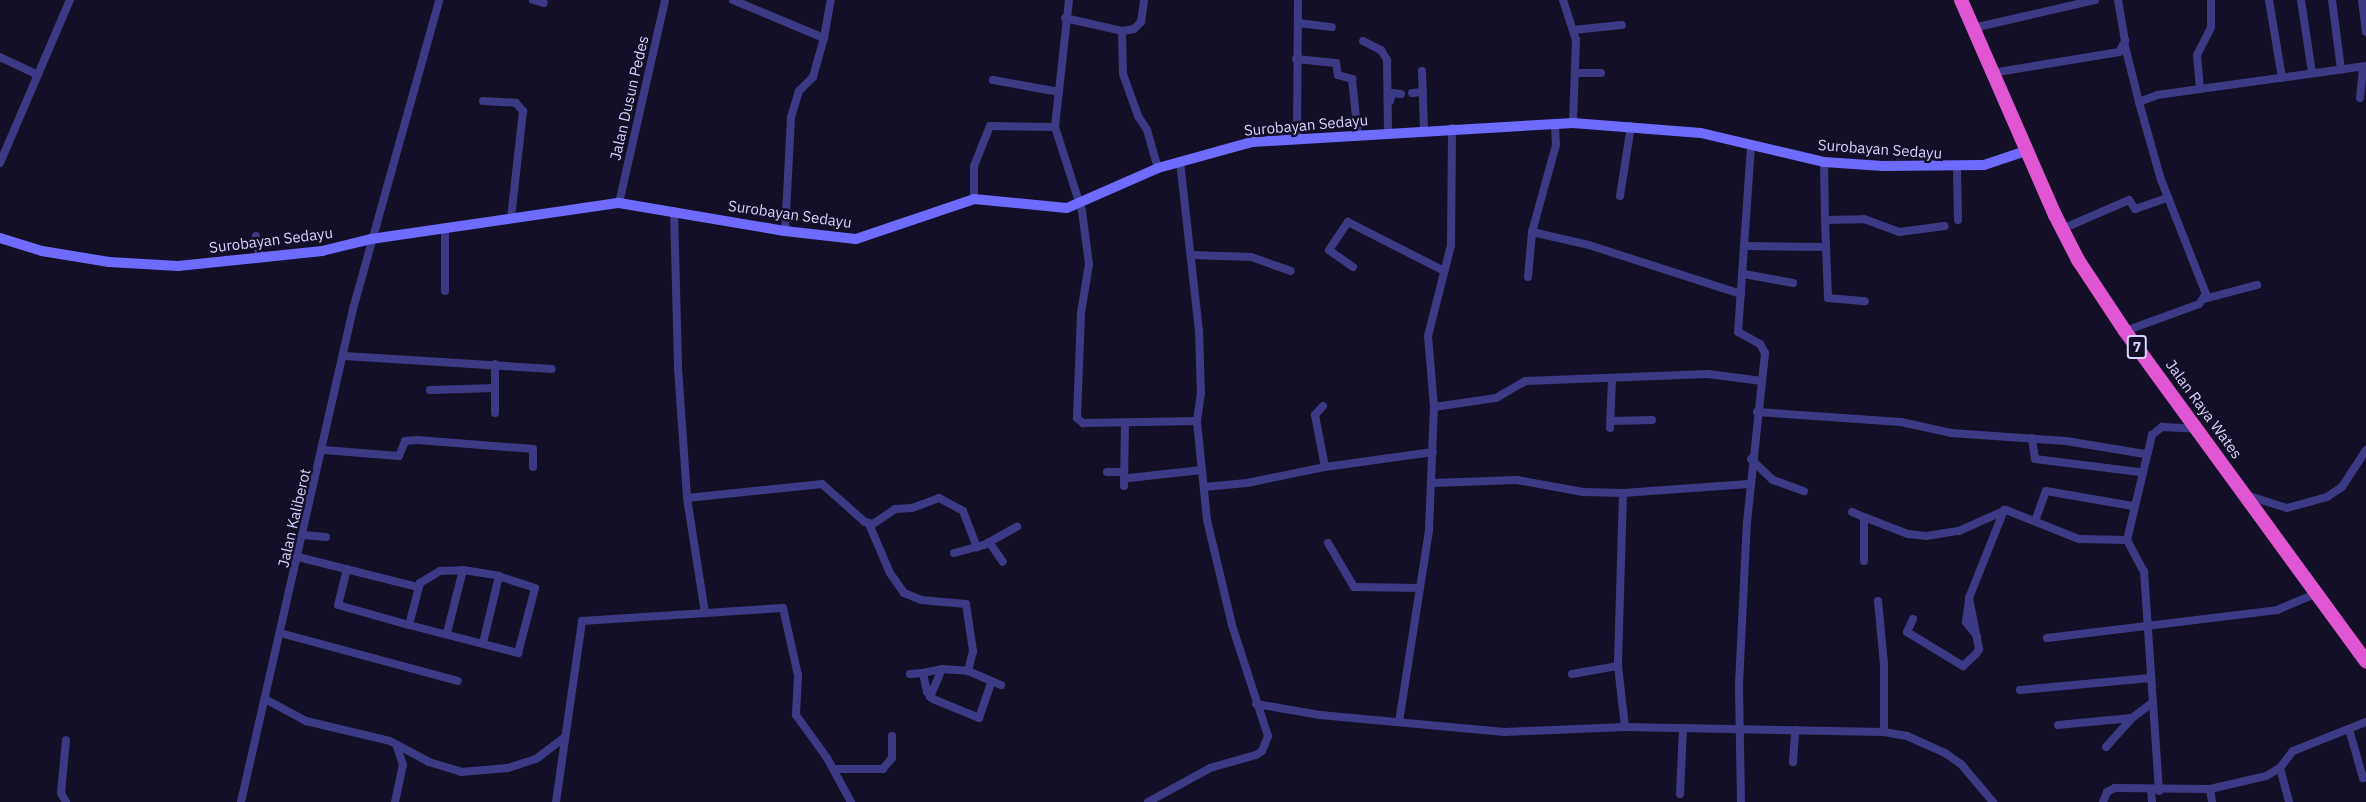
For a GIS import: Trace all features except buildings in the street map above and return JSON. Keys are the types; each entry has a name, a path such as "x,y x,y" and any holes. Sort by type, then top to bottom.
{"highway":[{"name":"Jalan Raya Wates","path":"1961,0 2026,152 2062,229 2125,331 2366,662"}],"main road":[{"name":"Surobayan Sedayu","path":"0,238 42,251 141,265 260,259 322,251 371,239 619,202 785,231 866,238 974,199 1056,208 1080,204 1158,168 1252,142 1452,128 1573,123 1631,126 1701,133 1824,162 1956,168 1984,165 2026,152"}],"street":[{"path":"0,163 70,0"},
{"name":"Jalan Kaliberot","path":"241,802 371,239 439,0"},
{"path":"533,0 544,3"},
{"name":"Jalan Dusun Pedes","path":"619,202 665,0"},
{"path":"733,0 824,38"},
{"path":"785,231 793,112 799,91 813,77 824,38 831,0"},
{"path":"1069,0 1065,18 1055,127 1080,204 1090,278 1081,313 1077,417 1083,423 1197,421"},
{"path":"1065,18 1122,32 1139,26 1144,0"},
{"path":"1297,139 1298,0"},
{"path":"1563,0 1573,30 1577,73 1573,123"},
{"path":"1973,27 2095,0"},
{"path":"2118,0 2125,46 2139,102 2167,198 2205,286 2204,299"},
{"path":"2200,89 2197,49 2211,27 2211,0"},
{"path":"2269,0 2282,78"},
{"path":"2301,0 2312,73"},
{"path":"2332,0 2341,69"},
{"path":"2362,0 2366,32"},
{"path":"1298,23 1332,27"},
{"path":"1573,30 1622,25"},
{"path":"1122,32 1123,74 1134,108 1147,130 1158,168"},
{"path":"1363,41 1381,50 1387,60 1389,134"},
{"path":"1992,73 2119,52 2125,46"},
{"path":"0,57 38,75"},
{"path":"1296,59 1336,63 1338,75 1352,79 1358,136"},
{"path":"2139,102 2200,89 2364,67 2360,98"},
{"path":"1422,71 1424,131"},
{"path":"1577,73 1601,73"},
{"path":"993,80 1059,92"},
{"path":"1412,93 1423,92"},
{"path":"1389,134 1390,96 1401,94"},
{"path":"483,101 516,103 524,111 511,218"},
{"path":"1528,277 1532,232 1553,161 1555,124"},
{"path":"974,199 974,166 990,126 1055,127"},
{"path":"1620,196 1631,126"},
{"path":"1399,723 1420,588 1432,483 1434,406 1428,336 1451,237 1452,128"},
{"path":"1741,802 1739,729 1749,484 1762,381 1763,347 1738,332 1746,246 1751,144"},
{"path":"1148,802 1210,768 1262,751 1268,736 1229,615 1207,520 1197,421 1201,394 1199,331 1180,161"},
{"path":"1824,162 1828,298 1865,301"},
{"path":"1956,168 1959,220"},
{"path":"2062,229 2129,200 2135,209 2167,198"},
{"path":"674,211 678,368 687,498 705,613"},
{"path":"1825,220 1864,219 1899,232 1945,226"},
{"path":"1353,267 1329,250 1348,222 1444,271"},
{"path":"445,228 445,291"},
{"path":"1532,232 1589,245 1741,294"},
{"path":"256,236 260,259"},
{"path":"1746,246 1826,246"},
{"path":"1192,255 1251,257 1292,271"},
{"path":"1744,274 1793,283"},
{"path":"2125,331 2204,299 2258,285"},
{"path":"345,356 552,369"},
{"path":"495,364 495,413"},
{"path":"1434,406 1496,398 1521,382 1716,374 1762,381"},
{"path":"1612,378 1611,424 1652,420"},
{"path":"430,390 495,388"},
{"path":"1323,406 1315,415 1325,467"},
{"path":"1757,412 1901,422 1958,434 2032,438 2145,454"},
{"path":"1124,486 1127,475 1125,423"},
{"path":"2152,802 2155,790 2152,703 2144,572 2127,540 2145,454 2158,429 2198,429"},
{"path":"2032,438 2035,459 2140,472"},
{"path":"324,450 399,456 405,441 417,440 533,449 533,467"},
{"path":"2245,495 2292,508 2327,497 2342,487 2366,450"},
{"path":"1204,487 1247,483 1325,467 1434,452"},
{"path":"1751,459 1773,480 1804,491"},
{"path":"1107,472 1127,475 1202,470"},
{"path":"1432,483 1517,480 1583,492 1623,493 1749,484"},
{"path":"687,498 822,484 869,524 890,573 909,597 966,604 974,651 968,671"},
{"path":"2035,521 2046,491 2133,506"},
{"path":"1623,493 1618,666 1625,727"},
{"path":"869,524 878,523 895,508 912,508 939,498 963,511 977,547"},
{"path":"1852,512 1908,534 1926,536 1959,531 2004,510 2079,539 2127,540"},
{"path":"1913,619 1907,632 1963,666 1978,651 1977,636 1965,616 1969,598 2004,510"},
{"path":"1864,517 1864,561"},
{"path":"954,553 977,547 1017,527"},
{"path":"303,535 326,537"},
{"path":"988,542 1003,562"},
{"path":"1328,543 1354,587 1420,588"},
{"path":"298,557 417,587"},
{"path":"347,569 338,605 409,625 518,653 535,588 499,576 463,570 438,572 417,587 409,625"},
{"path":"447,633 463,570"},
{"path":"483,643 499,576"},
{"path":"2047,638 2277,610 2317,593"},
{"path":"1878,602 1884,664 1884,732"},
{"path":"556,802 563,739 582,621 784,609 798,675 796,714 834,769 851,802"},
{"path":"280,633 458,681"},
{"path":"1572,674 1618,666"},
{"path":"930,697 942,669"},
{"path":"910,674 942,669 968,671 1001,685"},
{"path":"923,673 930,697"},
{"path":"2020,690 2150,678"},
{"path":"930,697 979,718 992,681"},
{"path":"265,699 306,721 397,746 429,762 461,772 482,772 536,759 563,739"},
{"path":"2106,747 2132,718 2152,703"},
{"path":"1256,704 1320,715 1504,732 1625,727 1884,732 1907,736 1945,753 1961,764 1993,802"},
{"path":"2058,725 2132,718"},
{"path":"2103,802 2108,792 2115,788 2210,789 2266,776 2280,768 2293,751 2366,722"},
{"path":"1680,794 1683,728"},
{"path":"2349,729 2363,778"},
{"path":"1793,762 1795,730"},
{"path":"834,769 884,769 892,758 892,736"},
{"path":"66,740 61,793 66,802"},
{"path":"395,802 403,765 397,746"},
{"path":"2280,768 2289,802"},
{"path":"2210,789 2212,802"}]}
